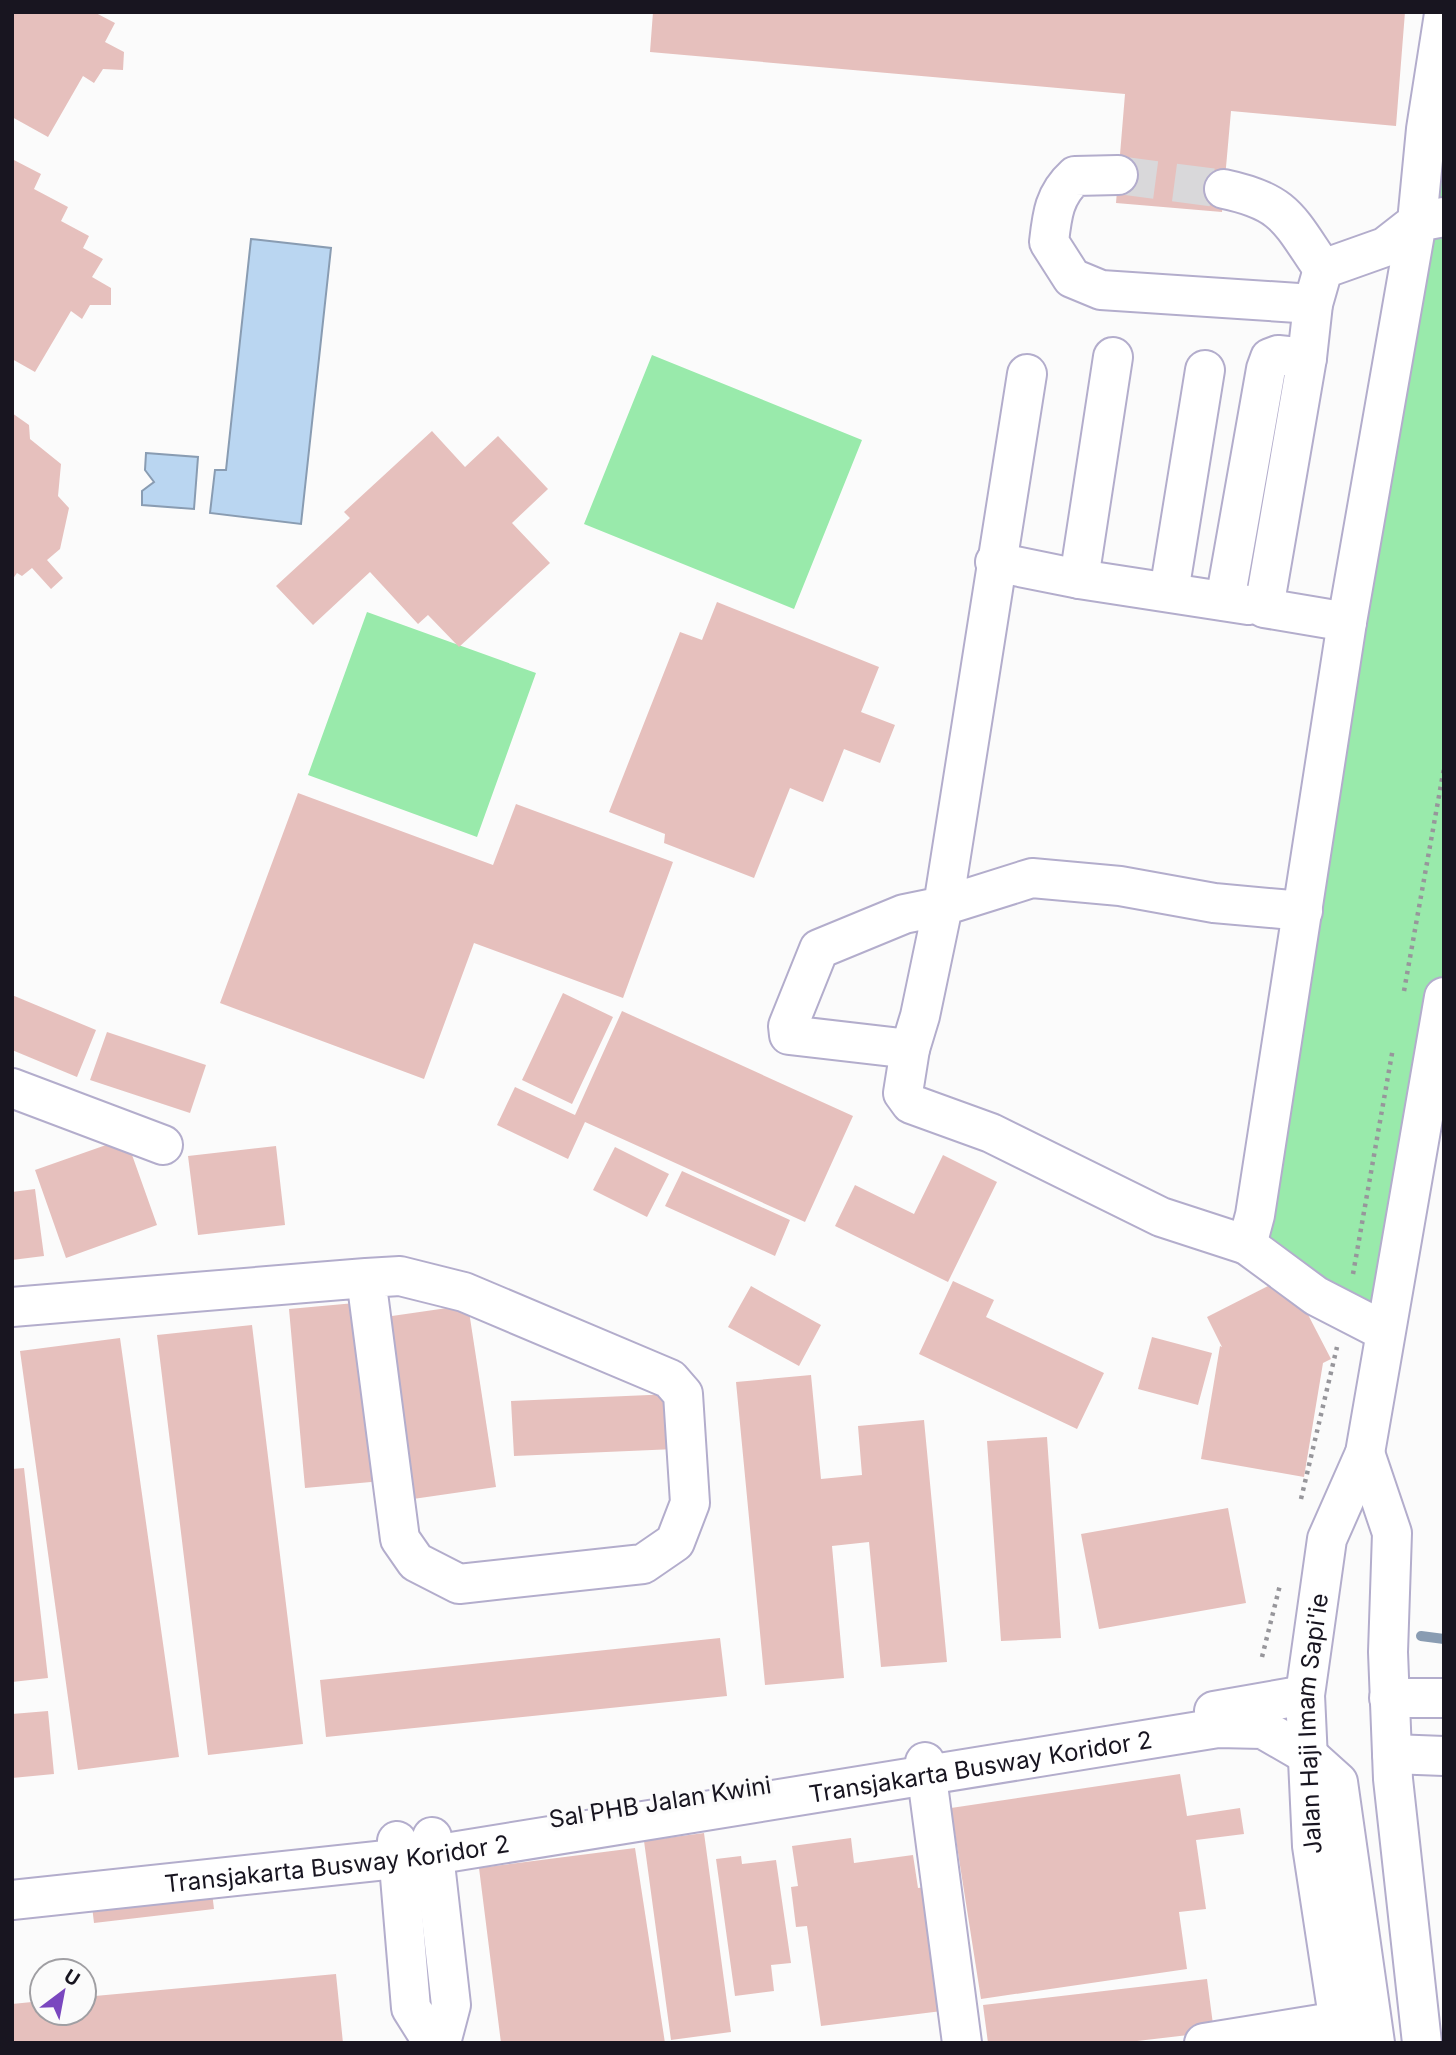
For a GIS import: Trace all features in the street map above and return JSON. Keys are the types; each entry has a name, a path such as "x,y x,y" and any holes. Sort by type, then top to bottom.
{"street":[{"path":"1248,1245 1347,622 1430,219 1426,129 1444,14"},
{"path":"1118,175 1075,176 1062,188 1054,204 1049,243 1072,278 1101,290 1318,286 1430,219"},
{"path":"1224,189 1253,195 1282,211 1318,286 1264,608"},
{"path":"1225,601 1266,369 1270,358 1278,355 1307,358"},
{"path":"1079,579 1113,357"},
{"path":"1169,592 1205,370"},
{"path":"1027,374 995,562 943,906 920,1016 910,1049 903,1093 911,1104 991,1133 1072,1176 1161,1217 1248,1245 1316,1296 1384,1331"},
{"path":"995,562 1079,579 1347,622"},
{"path":"910,1049 795,1038 789,1035 788,1026 819,949 904,914 943,906 1032,878 1120,886 1214,903 1303,911"},
{"name":"Jalan Haji Imam Sapi'ie","path":"1341,2032 1312,1846 1305,1695 1327,1539 1365,1453 1384,1331 1444,997"},
{"path":"12,1088 163,1145"},
{"path":"12,1307 366,1278 400,1276 464,1292 670,1379 684,1394 690,1503 674,1542 643,1564 459,1584 416,1562 400,1539 366,1278"},
{"name":"Jalan Haji Imam Sapi'ie","path":"1365,1453 1392,1533 1389,1698 1391,1754 1428,1974 1422,2039"},
{"path":"962,2043 926,1769 1305,1695"},
{"path":"1389,1698 1444,1698"},
{"name":"Transjakarta Busway Koridor 2","path":"12,1900 415,1848 926,1769 1218,1728 1263,1729 1308,1755 1338,1782 1376,2043"},
{"path":"1391,1754 1444,1756"},
{"path":"12,1884 415,1848"},
{"path":"415,1848 411,2008 433,2043"},
{"path":"415,1848 451,2005 441,2043"},
{"path":"1204,2043 1341,2032"},
{"path":"1376,2043 1422,2039"}],"path":[{"path":"1402,999 1444,768"},
{"path":"1298,1511 1346,1312 1395,1040"},
{"path":"1262,1657 1282,1577"}],"green space":[{"path":"1444,14 1444,977 1384,1331 1250,1234"},
{"path":"652,355 862,440 794,609 584,524"},
{"path":"367,612 536,673 477,837 308,775"}],"water":[{"path":"251,239 331,248 301,524 210,513 215,470 226,470"},
{"path":"146,453 198,457 194,509 142,505 142,491 154,482 145,470"}],"building":[{"path":"12,12 94,12 115,23 105,42 124,52 123,70 103,69 94,83 83,76 48,137 12,117"},
{"path":"653,12 1405,12 1396,126 1231,111 1222,212 1116,203 1125,94 650,52"},
{"path":"12,159 41,174 34,189 68,207 61,221 89,236 83,248 103,259 92,277 111,288 111,305 90,305 82,319 71,311 35,372 12,359"},
{"path":"12,413 29,425 30,439 61,464 58,496 69,508 60,549 47,560 63,578 51,589 32,568 22,576 17,573 12,580"},
{"path":"432,431 465,467 498,436 548,489 512,523 550,563 459,647 428,615 418,624 370,572 313,625 276,586 350,518 344,512"},
{"path":"717,602 879,667 861,712 895,725 880,763 844,749 823,802 790,788 754,878 664,843 665,834 609,812 680,632 702,640"},
{"path":"298,793 493,865 516,804 673,862 623,998 474,943 424,1079 220,1003"},
{"path":"563,993 613,1017 572,1104 522,1080"},
{"path":"12,995 96,1030 77,1077 12,1050"},
{"path":"622,1011 853,1116 805,1222 585,1122 568,1159 497,1125 515,1087 575,1115"},
{"path":"107,1032 206,1065 190,1113 90,1080"},
{"path":"126,1138 157,1225 66,1258 35,1170"},
{"path":"276,1146 285,1225 198,1235 188,1156"},
{"path":"615,1147 669,1174 647,1217 593,1190"},
{"path":"943,1155 997,1182 948,1282 835,1226 855,1185 914,1214"},
{"path":"682,1171 790,1220 775,1256 665,1206"},
{"path":"35,1189 44,1256 12,1260 12,1192"},
{"path":"1288,1276 1331,1359 1323,1363 1304,1477 1201,1459 1220,1346 1222,1347 1207,1317"},
{"path":"953,1281 994,1300 986,1317 1104,1373 1077,1429 919,1354"},
{"path":"751,1286 821,1325 799,1366 728,1327"},
{"path":"366,1302 382,1481 305,1488 289,1309"},
{"path":"468,1305 496,1487 413,1499 385,1317"},
{"path":"252,1325 303,1744 208,1755 157,1335"},
{"path":"1152,1337 1212,1353 1198,1405 1138,1389"},
{"path":"120,1338 179,1757 78,1770 20,1351"},
{"path":"811,1375 821,1479 862,1475 858,1426 924,1420 947,1662 881,1667 869,1542 832,1546 844,1678 765,1685 736,1382"},
{"path":"672,1394 675,1449 514,1456 511,1401"},
{"path":"1047,1437 1061,1638 1001,1641 987,1441"},
{"path":"24,1468 48,1678 12,1682 12,1469"},
{"path":"1228,1508 1246,1603 1099,1629 1081,1534"},
{"path":"720,1638 727,1696 326,1737 320,1680"},
{"path":"48,1711 54,1774 12,1778 12,1714"},
{"path":"1180,1774 1187,1816 1240,1808 1244,1834 1196,1840 1206,1909 1179,1912 1187,1969 981,1999 951,1808"},
{"path":"704,1833 731,2032 671,2040 644,1841"},
{"path":"851,1838 854,1863 913,1855 918,1888 934,1886 940,1929 927,1931 933,1971 945,1969 950,2010 821,2026 807,1926 796,1927 791,1887 798,1886 792,1846"},
{"path":"635,1848 665,2043 501,2043 479,1868"},
{"path":"741,1856 742,1864 776,1860 791,1963 771,1965 774,1991 735,1996 716,1859"},
{"path":"211,1884 214,1909 94,1923 91,1898"},
{"path":"336,1974 343,2043 12,2043 12,2004 28,2002 28,2027 98,2027 98,1996"},
{"path":"1207,1979 1214,2032 1120,2043 988,2043 983,2005"}],"waterway":[{"path":"1421,1636 1444,1639"}],"tunnel":[{"path":"1118,175 1224,189"}]}
